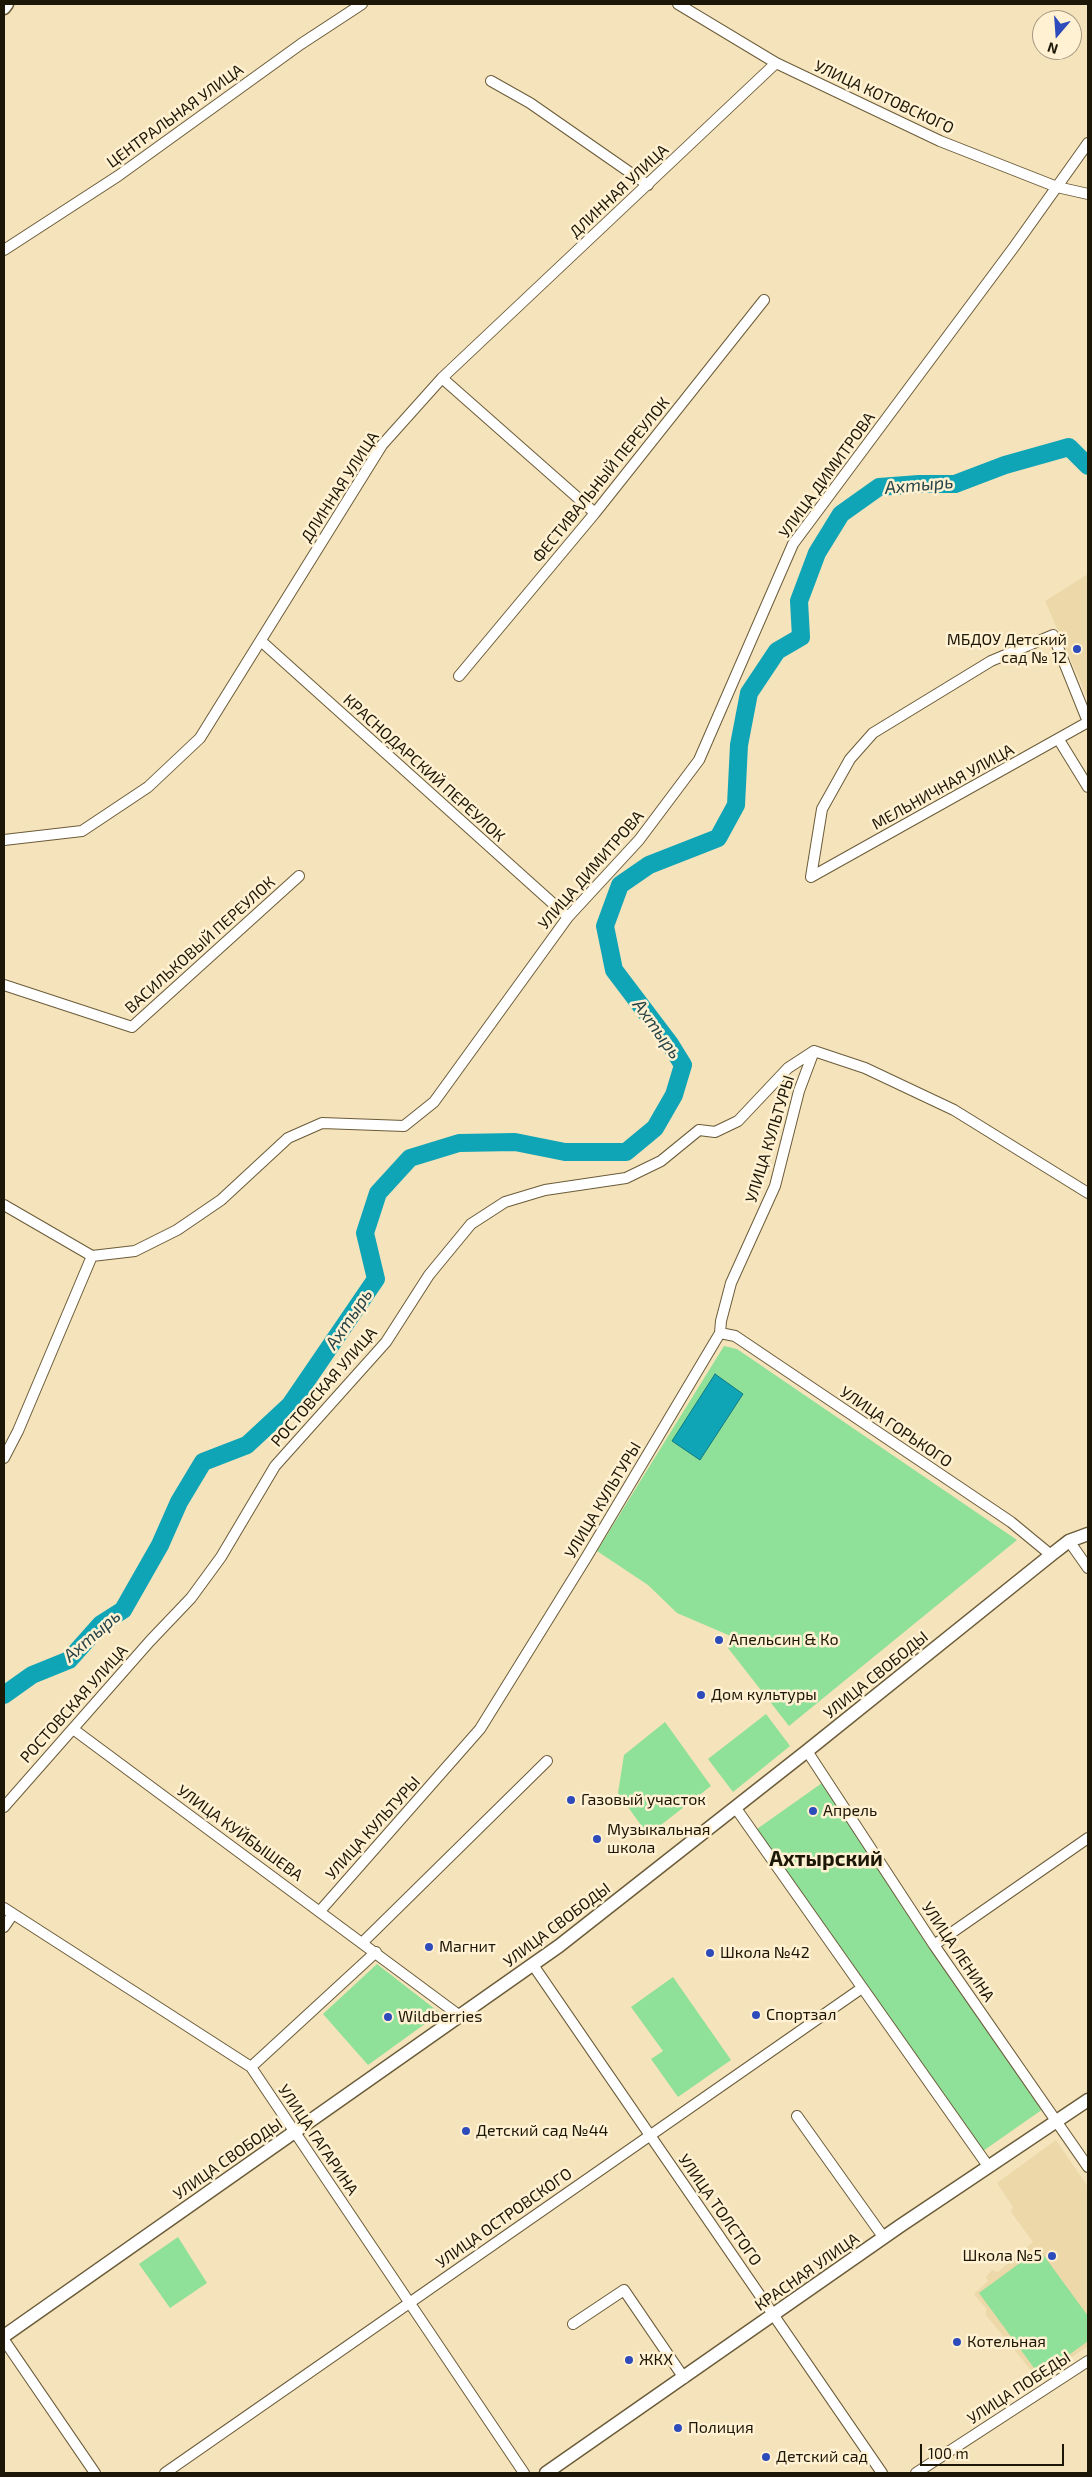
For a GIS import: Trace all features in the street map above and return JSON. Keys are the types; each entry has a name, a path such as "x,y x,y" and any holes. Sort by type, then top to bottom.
{"street":[{"path":"4,8 7,4"},
{"name":"ЦЕНТРАЛЬНАЯ УЛИЦА","path":"4,250 118,176 301,44 362,4"},
{"name":"УЛИЦА КОТОВСКОГО","path":"678,4 776,62 940,141 1056,187 1088,194"},
{"name":"ДЛИННАЯ УЛИЦА","path":"4,840 82,830 148,787 200,738 382,445 442,378 776,62"},
{"path":"491,81 530,103 648,185"},
{"name":"УЛИЦА ДИМИТРОВА","path":"92,1256 135,1251 177,1230 221,1200 288,1138 322,1123 404,1126 434,1102 568,916 639,840 698,760 793,544 1088,143"},
{"name":"ФЕСТИВАЛЬНЫЙ ПЕРЕУЛОК","path":"459,676 595,513 764,300"},
{"path":"442,378 595,513"},
{"name":"МЕЛЬНИЧНАЯ УЛИЦА","path":"1053,635 1088,722 1059,740 811,877 822,808 850,759 872,733 991,661 1053,635"},
{"name":"КРАСНОДАРСКИЙ ПЕРЕУЛОК","path":"261,641 568,916"},
{"path":"1059,740 1088,787"},
{"name":"ВАСИЛЬКОВЫЙ ПЕРЕУЛОК","path":"4,985 132,1027 299,876"},
{"path":"814,1051 865,1068 954,1110 1088,1193"},
{"name":"УЛИЦА КУЛЬТУРЫ","path":"320,1911 480,1729 591,1550 720,1333 721,1321 731,1283 775,1186 799,1091 814,1051"},
{"name":"РОСТОВСКАЯ УЛИЦА","path":"4,1807 150,1641 191,1598 221,1557 275,1466 386,1342 429,1275 471,1224 505,1202 545,1190 626,1178 661,1161 699,1130 715,1132 738,1121 788,1068 814,1051"},
{"path":"4,1205 92,1256 18,1431 4,1458"},
{"name":"УЛИЦА ГОРЬКОГО","path":"720,1333 735,1336 1010,1522 1051,1555"},
{"name":"УЛИЦА СВОБОДЫ","path":"4,2338 533,1965 807,1751 1069,1541 1088,1534"},
{"path":"1069,1541 1088,1568"},
{"name":"УЛИЦА КУЙБЫШЕВА","path":"73,1730 363,1942 460,2016"},
{"name":"УЛИЦА ЛЕНИНА","path":"807,1751 934,1945 1088,2167"},
{"path":"363,1942 546,1761"},
{"path":"736,1807 988,2166"},
{"path":"934,1945 1088,1838"},
{"name":"УЛИЦА ГАГАРИНА","path":"4,1908 251,2067 524,2473"},
{"path":"4,1927 13,1914"},
{"path":"251,2067 376,1952"},
{"name":"УЛИЦА ТОЛСТОГО","path":"533,1965 882,2473"},
{"name":"УЛИЦА ОСТРОВСКОГО","path":"165,2473 862,1988"},
{"name":"КРАСНАЯ УЛИЦА","path":"546,2473 988,2166 1088,2100"},
{"path":"797,2116 884,2238"},
{"path":"574,2324 624,2290 684,2378"},
{"path":"4,2338 95,2473"},
{"name":"УЛИЦА ПОБЕДЫ","path":"916,2473 1088,2361"}],"shaded area":[{"name":"МБДОУ Детский сад № 12","path":"1088,574 1088,696 1087,697 1045,601"},
{"name":"Школа №5","path":"1056,2140 1088,2187 1088,2346 1039,2380 985,2314 987,2310 974,2294 988,2281 986,2277 992,2270 998,2272 1033,2242 1011,2212 1013,2207 997,2183"}],"green space":[{"path":"724,1346 737,1349 1017,1540 789,1726 728,1648 733,1637 677,1613 648,1585 597,1551"},
{"path":"766,1714 790,1746 733,1792 708,1759"},
{"path":"665,1722 711,1786 648,1835 618,1793 624,1755"},
{"path":"822,1783 1043,2109 983,2151 757,1829"},
{"path":"377,1964 440,2013 368,2065 323,2014"},
{"path":"673,1977 731,2060 678,2097 651,2059 663,2051 631,2007"},
{"path":"178,2237 207,2283 170,2308 139,2264"},
{"path":"1039,2249 1088,2316 1088,2341 1040,2376 979,2293"}],"water":[{"path":"715,1374 743,1394 700,1460 672,1441"}],"waterway":[{"name":"Ахтырь","path":"4,1695 32,1675 69,1660 101,1624 123,1610 160,1545 179,1502 203,1462 247,1445 290,1405 376,1279 365,1233 378,1193 410,1158 459,1143 515,1142 565,1152 626,1152 655,1128 674,1095 683,1065 670,1044 614,970 605,926 620,885 649,865 718,838 736,805 739,745 749,693 777,651 801,637 799,601 817,553 841,514 879,487 955,484 1005,465 1069,447 1088,466"}],"place":[{"name":"МБДОУ Детский сад № 12","path":"1077,649"},
{"name":"Апельсин & Ко","path":"719,1640"},
{"name":"Дом культуры","path":"701,1695"},
{"name":"Газовый участок","path":"571,1800"},
{"name":"Апрель","path":"813,1811"},
{"name":"Музыкальная школа","path":"597,1839"},
{"name":"Магнит","path":"429,1947"},
{"name":"Школа №42","path":"710,1953"},
{"name":"Спортзал","path":"756,2015"},
{"name":"Wildberries","path":"388,2017"},
{"name":"Детский сад №44","path":"466,2131"},
{"name":"Школа №5","path":"1052,2256"},
{"name":"Котельная","path":"957,2342"},
{"name":"ЖКХ","path":"629,2360"},
{"name":"Полиция","path":"678,2428"},
{"name":"Детский сад","path":"766,2457"}],"district":[{"name":"Ахтырский","path":"826,1859"}]}
